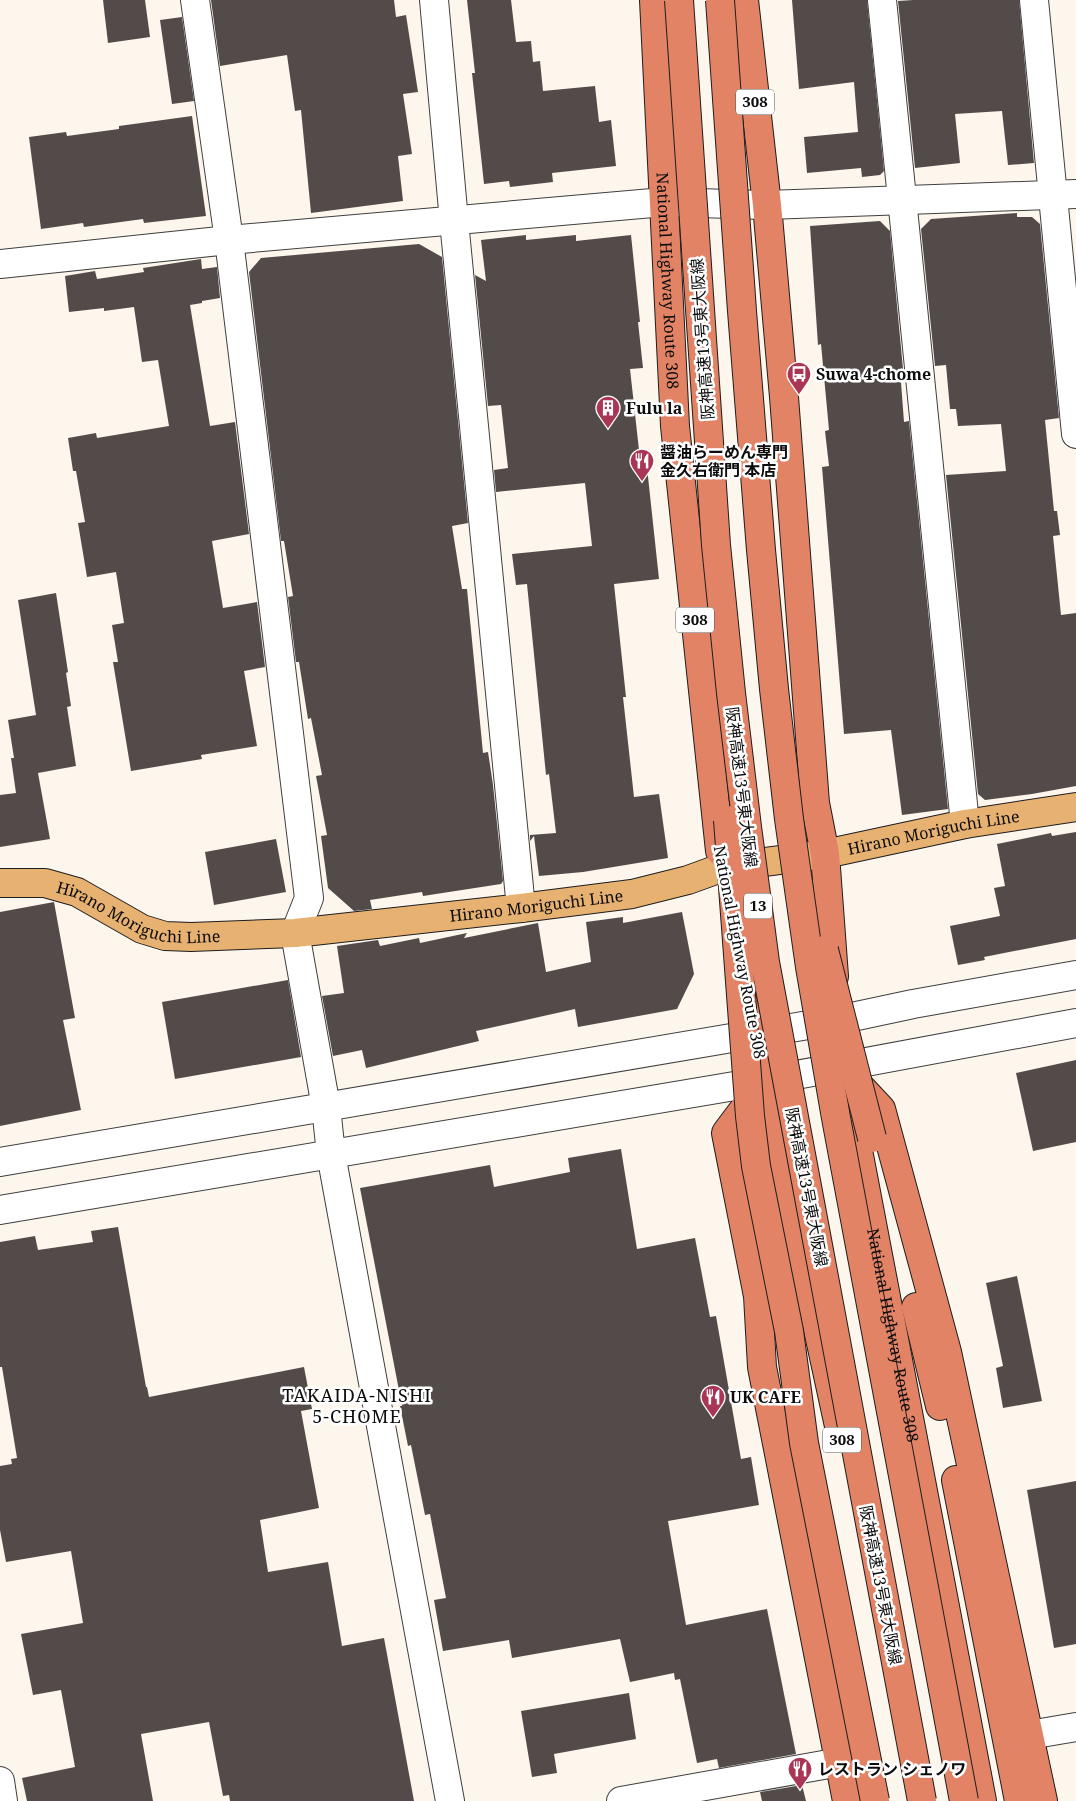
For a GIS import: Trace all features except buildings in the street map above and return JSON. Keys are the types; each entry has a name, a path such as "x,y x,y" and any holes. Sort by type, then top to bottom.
{"highway":[{"name":"National Highway Route 308","path":"654,0 675,426 721,868 756,1033 764,1081 842,1440 910,1801"},
{"name":"阪神高速13号東大阪線","path":"679,0 716,545 745,818 765,962 922,1801"},
{"path":"720,0 742,311 774,689 789,819 810,967 858,1240 964,1801"},
{"name":"National Highway Route 308","path":"744,0 767,205 784,397 815,804 824,854 842,1067 982,1801"},
{"path":"701,316 699,444 703,547 729,830 750,1116 756,1166 789,1330 804,1443 875,1801"},
{"path":"774,689 792,801 824,950 945,1423 1019,1801"},
{"path":"842,1067 881,1109 948,1352 1043,1801"},
{"path":"764,1081 726,1133 758,1296 762,1367 847,1801"}],"main road":[{"name":"Hirano Moriguchi Line","path":"0,883 45,883 77,892 142,929 165,936 191,937 295,933 632,894 688,880 721,868 824,854 965,824 1076,807"}],"street":[{"path":"195,0 229,240 309,898 295,933 326,1107 330,1154 450,1801"},
{"path":"434,0 521,908"},
{"path":"882,0 965,824"},
{"path":"1034,0 1065,194 1076,434"},
{"path":"0,264 229,240 664,202 767,205 1065,194"},
{"path":"0,1162 838,1020 913,1004 1076,975"},
{"path":"0,1210 764,1081 1076,1023"},
{"path":"1029,1735 1076,1727"},
{"path":"621,1801 840,1762"},
{"path":"0,1781 4,1801"}],"place":[{"name":"Suwa 4-chome","path":"799,395"},
{"name":"Fulu la","path":"608,429"},
{"name":"醤油らーめん専門 金久右衛門 本店","path":"642,482"},
{"name":"UK CAFE","path":"713,1418"},
{"name":"レストラン シェノワ","path":"800,1790"}],"district":[{"name":"TAKAIDA-NISHI 5-CHOME","path":"357,1406"}]}
